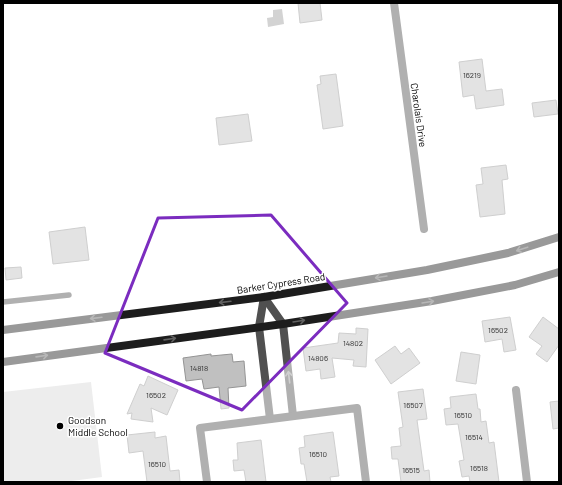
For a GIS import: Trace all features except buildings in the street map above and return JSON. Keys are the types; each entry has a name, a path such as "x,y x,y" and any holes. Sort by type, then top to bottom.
{"main road":[{"name":"Barker Cypress Road","path":"3,330 264,297 427,270 508,253 559,237"},
{"path":"3,362 283,324 439,300 515,285 559,272"}],"street":[{"name":"Charolais Drive","path":"394,3 424,229"},
{"path":"264,297 283,324 293,416"},
{"path":"264,297 259,327 270,420"},
{"path":"516,390 527,482"},
{"path":"207,482 200,428 357,408 366,482"}],"lane":[{"path":"3,302 69,295"}],"highlighted area":[{"path":"271,215 347,303 242,410 105,353 158,218"}],"shaded area":[{"path":"282,9 284,24 268,27 267,18 273,17 273,10"},
{"name":"Goodson Middle School","path":"91,382 102,477 64,482 3,482 3,392"}],"place":[{"name":"Goodson Middle School","path":"60,426"}]}
